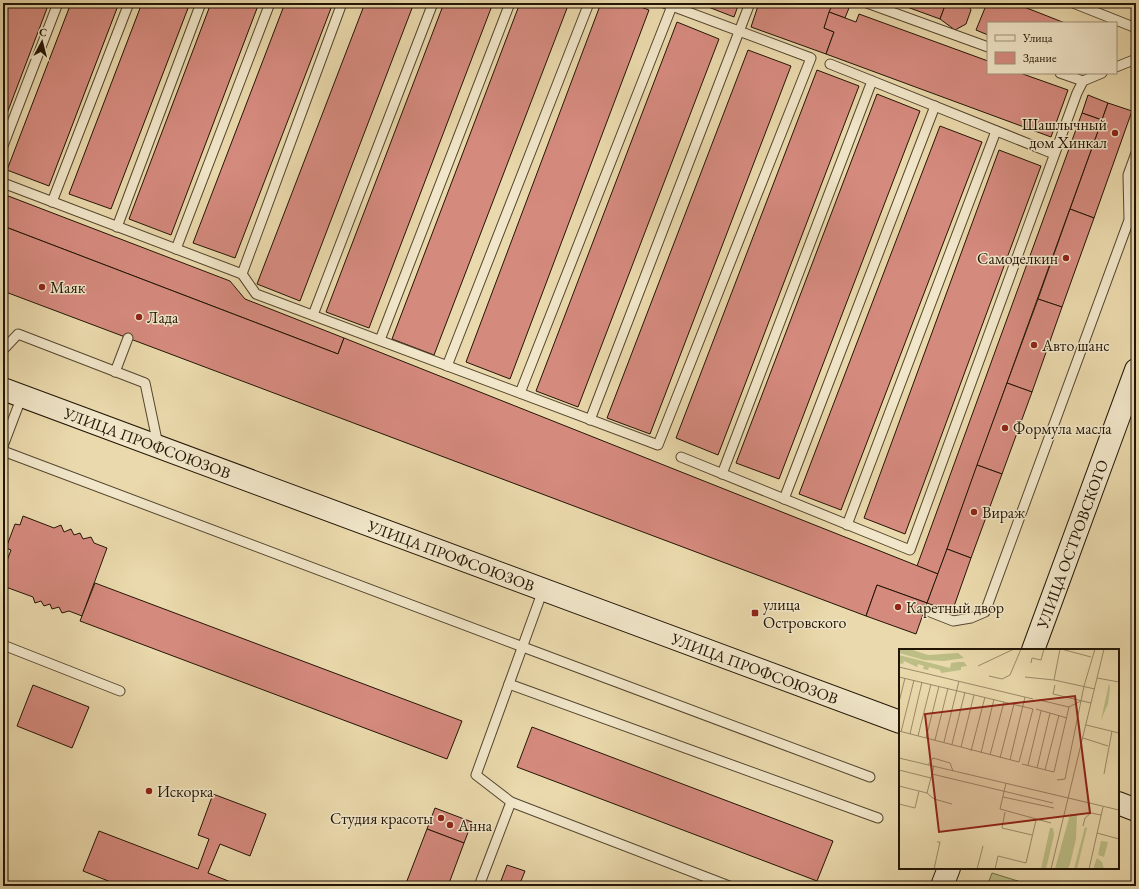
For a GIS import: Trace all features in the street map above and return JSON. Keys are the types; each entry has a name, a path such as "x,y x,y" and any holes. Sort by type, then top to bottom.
{"main road":[{"name":"УЛИЦА ОСТРОВСКОГО","path":"1033,649 1136,370"},
{"name":"УЛИЦА ПРОФСОЮЗОВ","path":"13,392 899,722"},
{"path":"1119,803 1136,810"},
{"path":"942,886 949,869"}],"lane":[{"path":"3,146 58,3"},
{"path":"52,202 129,3"},
{"path":"117,226 201,3"},
{"path":"176,249 270,3"},
{"path":"242,274 342,3"},
{"path":"313,315 433,3"},
{"path":"380,340 510,3"},
{"path":"447,366 589,3"},
{"path":"590,420 750,3"},
{"path":"867,3 987,47"},
{"path":"1073,3 1136,28"},
{"path":"3,183 242,274 256,294 658,445 811,58 668,5 520,393"},
{"path":"1117,67 1136,59"},
{"path":"830,64 1054,154"},
{"path":"1063,74 1083,81"},
{"path":"681,457 910,550 1077,93 1083,81 1100,74"},
{"path":"722,474 872,81"},
{"path":"784,499 935,106"},
{"path":"847,525 996,131"},
{"path":"924,610 953,621 971,618 985,612 1129,220 1128,175 1136,153"},
{"path":"3,350 18,334 146,383 158,446"},
{"path":"116,372 128,338"},
{"path":"3,446 13,392"},
{"path":"3,451 523,648 870,777"},
{"path":"543,588 523,648 476,775 511,802 729,886"},
{"path":"3,645 120,692"},
{"path":"509,684 878,818"},
{"path":"479,886 511,802"}],"green space":[{"path":"992,873 1034,886 987,886"}],"building":[{"path":"3,3 49,3 3,124"},
{"path":"71,3 119,3 49,186 7,170"},
{"path":"142,3 190,3 111,209 69,194"},
{"path":"211,3 259,3 171,235 129,219"},
{"path":"285,3 333,3 235,258 193,243"},
{"path":"365,3 414,3 300,301 257,284"},
{"path":"444,3 493,3 369,328 326,312"},
{"path":"520,3 569,3 434,355 392,339"},
{"path":"601,3 630,3 649,10 510,379 466,362"},
{"path":"698,3 739,3 734,17"},
{"path":"759,3 833,3 824,28 834,32 826,54 751,27"},
{"path":"833,3 851,3 845,18 829,12"},
{"path":"896,3 946,3 940,19"},
{"path":"946,3 967,3 971,10 966,24 955,30 940,19"},
{"path":"987,3 1014,3 1062,22 987,22 987,35 976,30"},
{"path":"829,12 856,22 859,14 987,61 987,74 1023,74 1068,90 1051,137 826,54 834,32 824,28"},
{"path":"677,22 719,39 578,407 536,391"},
{"path":"748,50 791,66 650,434 607,418"},
{"path":"817,70 859,86 718,455 676,438"},
{"path":"877,94 920,111 779,479 736,463"},
{"path":"1088,95 1108,103 1102,120 1082,113"},
{"path":"1108,103 1132,111 1094,218 1070,209"},
{"path":"1082,113 1102,120 938,574 917,566"},
{"path":"940,126 982,142 841,510 799,494"},
{"path":"999,150 1041,166 905,534 864,518"},
{"path":"3,194 230,281 245,299 344,338 338,354 3,226"},
{"name":"Самоделкин","path":"1070,209 1094,218 1062,307 1038,299"},
{"path":"3,226 338,354 344,338 938,574 927,603 877,585 866,616 3,291"},
{"name":"Авто шанс","path":"1038,299 1062,307 1032,392 1007,383"},
{"name":"Формула масла","path":"1007,383 1032,392 1002,474 977,465"},
{"name":"Вираж","path":"977,465 1002,474 971,558 947,549"},
{"path":"23,516 54,528 61,525 64,532 71,529 74,535 80,533 83,539 91,537 94,543 107,548 82,616 69,611 62,613 59,607 52,609 50,604 44,606 41,601 35,603 33,597 3,586 3,571 11,550 6,548 15,524 20,525"},
{"path":"947,549 971,558 952,612 927,603"},
{"path":"95,583 462,721 447,759 80,621"},
{"name":"Каретный двор","path":"877,585 927,603 916,634 866,616"},
{"path":"33,685 89,707 72,748 17,726"},
{"path":"532,727 833,841 817,881 517,767"},
{"path":"213,794 266,814 250,856 220,844 208,873 241,886 121,886 83,871 99,831 198,869 209,839 198,835"},
{"name":"Анна","path":"435,808 472,822 464,843 427,829"},
{"path":"427,829 464,843 448,886 405,886"},
{"path":"507,865 525,871 519,886 499,886"}],"place":[{"name":"Шашлычный дом Хинкал","path":"1115,133"},
{"name":"Самоделкин","path":"1066,258"},
{"name":"Маяк","path":"42,287"},
{"name":"Лада","path":"139,317"},
{"name":"Авто шанс","path":"1034,345"},
{"name":"Формула масла","path":"1005,428"},
{"name":"Вираж","path":"974,512"},
{"name":"Каретный двор","path":"898,607"},
{"name":"улица Островского","path":"755,613"},
{"name":"Искорка","path":"149,791"},
{"name":"Студия красоты","path":"441,818"},
{"name":"Анна","path":"450,825"}]}
